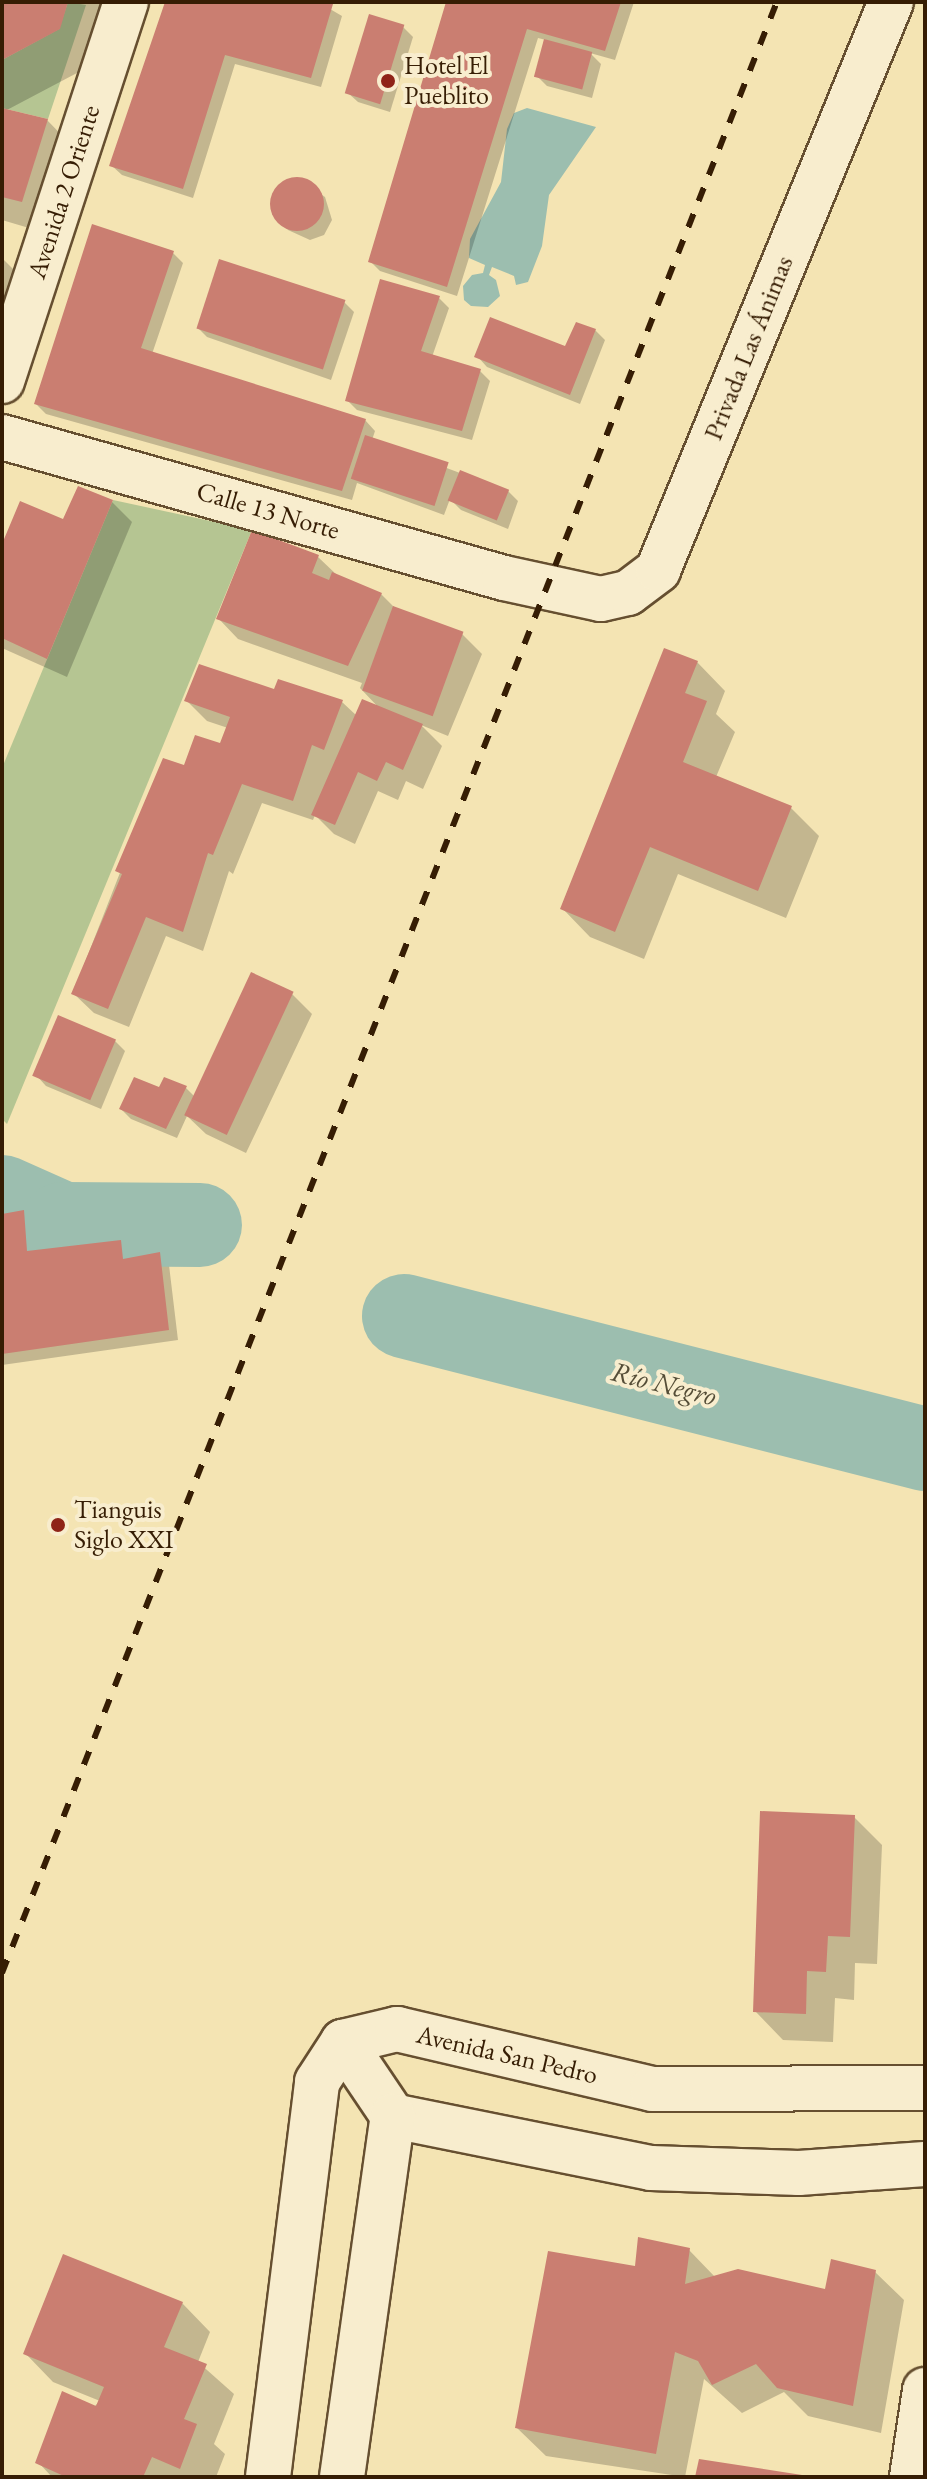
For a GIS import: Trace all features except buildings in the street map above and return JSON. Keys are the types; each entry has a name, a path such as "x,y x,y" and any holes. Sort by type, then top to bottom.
{"street":[{"name":"Avenida 2 Oriente","path":"2,381 126,2"},
{"name":"Privada Las Ánimas","path":"534,585 601,599 628,593 658,570 891,2"},
{"name":"Calle 13 Norte","path":"2,437 534,585"},
{"name":"Avenida San Pedro","path":"343,2042 397,2029 652,2089 925,2088"},
{"path":"268,2477 317,2082 343,2042 393,2116 342,2477"},
{"path":"393,2116 651,2168 799,2173 925,2164"},
{"path":"912,2477 925,2390"}],"green space":[{"path":"68,2 86,5 48,119 2,108 2,60 59,29"},
{"path":"113,500 252,530 7,1124 2,1119 2,768"}],"shaded area":[{"path":"527,108 596,127 549,195 542,246 528,282 516,285 514,276 492,267 489,275 496,280 500,296 488,307 471,306 464,300 463,286 472,275 483,273 485,265 469,258 470,239 501,182 507,129 514,113"}],"waterway":[{"name":"Río Negro","path":"2,1197 63,1224 200,1225"},
{"name":"Río Negro","path":"404,1316 925,1449"}],"railway":[{"path":"2,1973 777,2"}],"place":[{"name":"Hotel El Pueblito","path":"388,81"},
{"name":"Tianguis Siglo XXI","path":"58,1525"}]}
